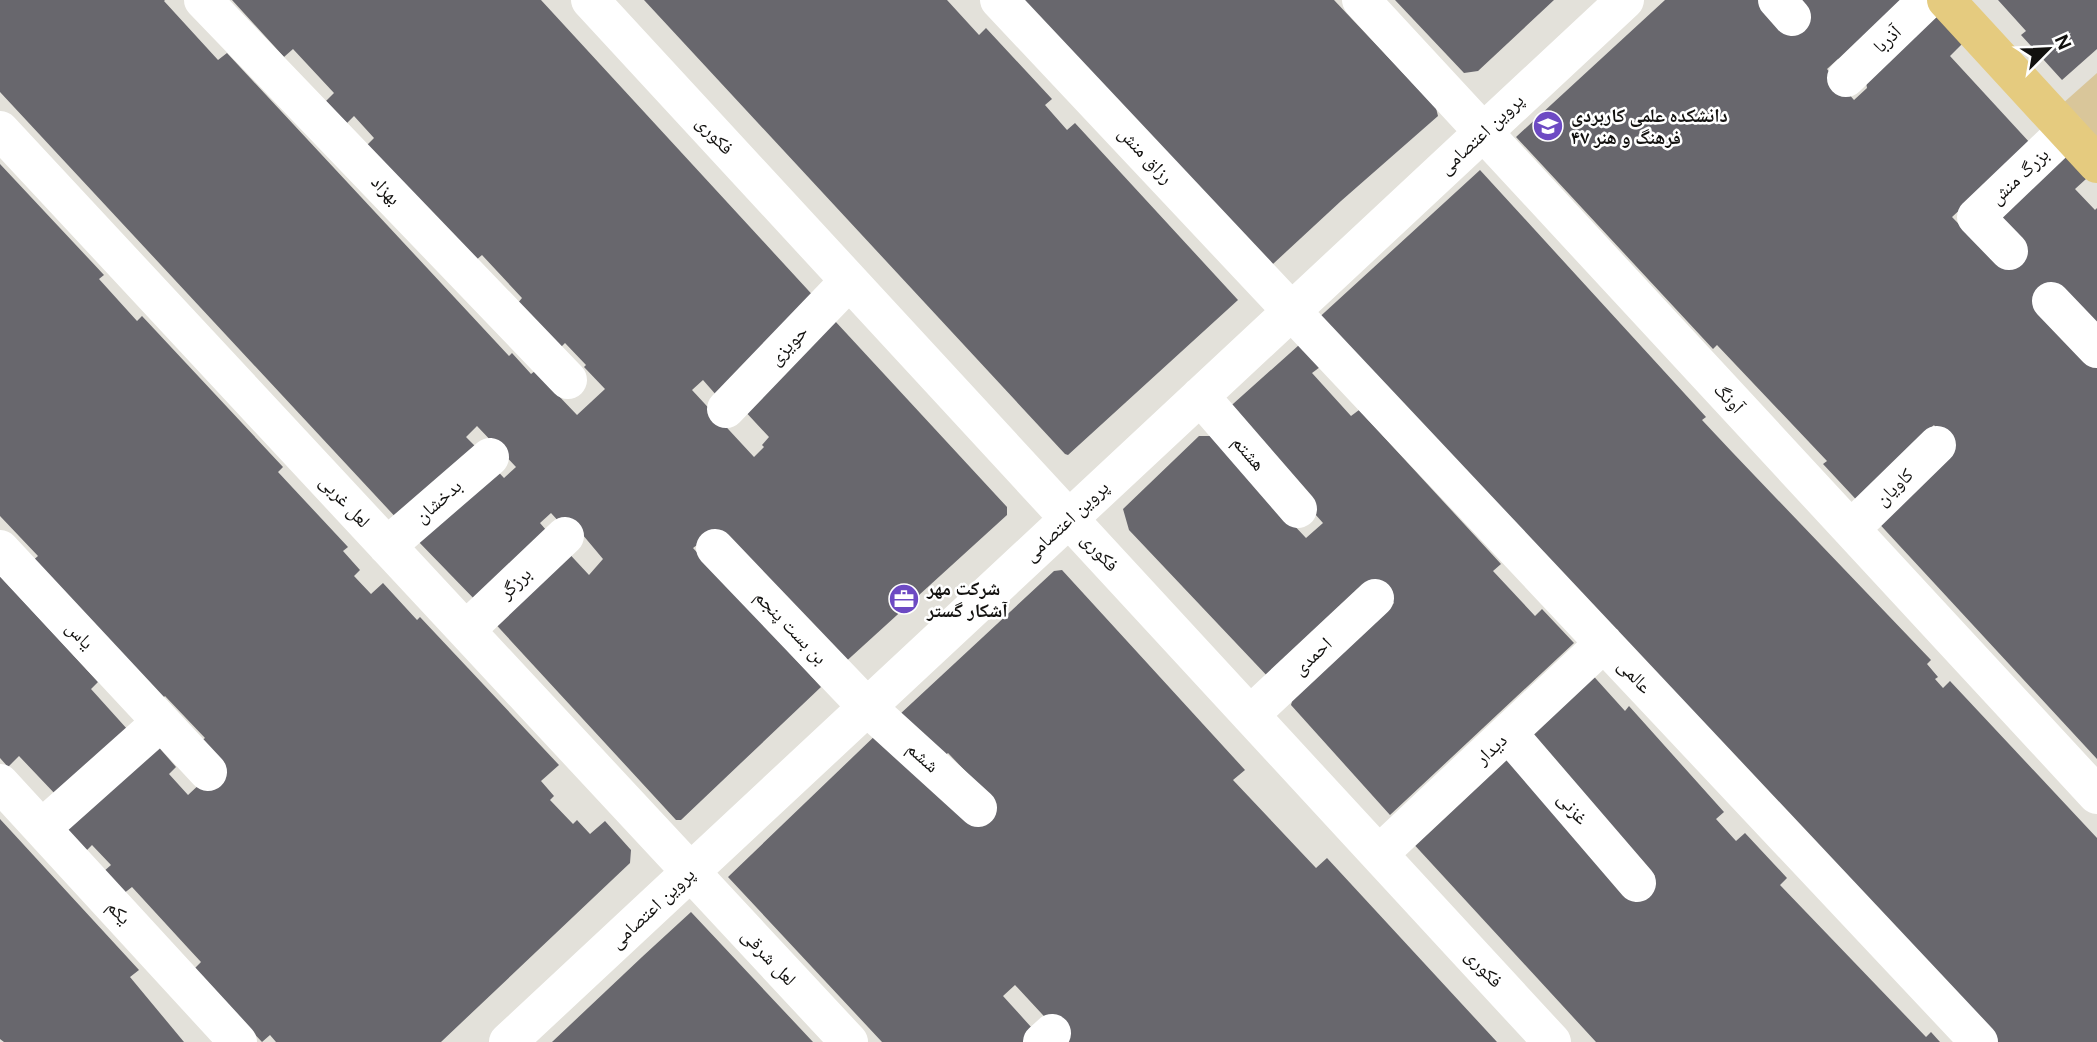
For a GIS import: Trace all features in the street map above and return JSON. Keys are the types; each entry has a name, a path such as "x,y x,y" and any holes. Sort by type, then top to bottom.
{"main road":[{"path":"1946,0 2097,164"}],"street":[{"name":"بهزاد","path":"203,0 568,380"},
{"name":"فکوری","path":"590,0 1552,1042"},
{"name":"رزاق منش","path":"999,0 1292,311"},
{"name":"آونگ","path":"1361,0 2097,795"},
{"name":"پروین اعتصامی","path":"508,1042 1625,0"},
{"name":"آذربا","path":"1846,78 1927,0"},
{"name":"لعل غربی","path":"0,130 690,872"},
{"name":"بزرگ منش","path":"2009,251 1976,217 2066,131"},
{"name":"حویزی","path":"726,409 849,281"},
{"path":"2051,300 2097,349"},
{"name":"عالمی","path":"1292,311 1979,1042"},
{"name":"هشتم","path":"1200,397 1298,509"},
{"name":"کاویان","path":"1851,529 1937,445"},
{"name":"بدخشان","path":"387,546 490,457"},
{"name":"برزگر","path":"466,631 565,536"},
{"name":"بن بست پنجم","path":"715,548 867,707"},
{"name":"یاس","path":"0,549 208,772"},
{"name":"احمدی","path":"1250,715 1375,598"},
{"name":"دیدار","path":"1379,854 1604,643"},
{"name":"ششم","path":"867,707 978,808"},
{"path":"42,828 161,722"},
{"name":"غزنی","path":"1508,733 1637,883"},
{"name":"یکم","path":"0,783 238,1042"},
{"name":"لعل شرقی","path":"690,872 849,1042"}],"shaded area":[{"path":"2097,73 2097,143 2061,105"}],"building":[{"path":"0,0 165,0 218,60 227,53 509,356 512,353 531,374 535,371 577,415 605,389 584,367 586,365 565,343 558,350 517,304 522,298 482,255 475,261 367,145 374,138 354,116 347,123 326,101 334,93 293,49 284,57 232,0 541,0 819,302 717,396 703,380 692,390 754,457 769,437 742,408 835,321 1007,507 1007,515 841,666 697,545 693,548 821,687 681,820 676,820 489,617 563,547 589,575 603,559 577,528 571,535 551,513 540,523 553,538 480,605 415,538 491,464 504,478 516,467 477,426 466,437 475,446 401,523 0,92"},
{"path":"644,0 947,0 979,35 986,28 1052,99 1045,105 1067,130 1075,123 1238,300 1068,455 1065,454"},
{"path":"1003,0 1334,0 1436,108 1438,116 1260,276"},
{"path":"1395,0 1554,0 1478,71 1464,73"},
{"path":"1665,0 1916,0 1851,56 1838,59 1827,69 1854,100 1867,88 1865,76 1933,12 1963,43 1950,56 2031,144 1952,217 1978,244 1990,225 2065,155 2086,179 2075,189 2095,210 2097,208 2097,759 1873,517 1949,447 1934,425 1917,441 1864,508 1823,464 1827,461 1717,345 1713,349 1516,137"},
{"path":"1998,0 2097,0 2097,49 2062,80 2021,35 2026,31"},
{"path":"0,164 104,275 99,279 137,321 142,316 283,467 278,472 348,547 343,551 360,570 354,576 371,594 383,583 417,620 420,617 559,765 541,781 554,796 550,800 573,824 577,820 590,834 605,821 631,850 630,863 441,1042 276,1042 270,1035 262,1042 194,969 201,962 132,887 123,894 103,872 111,865 92,845 85,852 66,830 156,744 176,767 169,774 188,795 218,767 197,744 205,738 165,696 159,702 30,563 38,556 0,516"},
{"path":"1480,170 1706,417 1702,420 1931,660 1927,664 1943,688 1950,681 2097,838 2097,1042 1989,1042 1313,323"},
{"path":"1299,345 1320,367 1312,373 1351,416 1359,410 1501,564 1493,571 1535,616 1542,609 1574,643 1390,815 1291,705 1294,694 1394,603 1383,590 1271,680 1129,530 1123,509 1199,436 1210,436 1306,538 1323,523 1224,412"},
{"path":"1062,570 1245,770 1233,780 1316,868 1327,858 1497,1042 1068,1042 1015,985 1003,996 1032,1028 1031,1042 882,1042 728,877 881,730 969,775 948,753 941,759 899,715 1054,571"},
{"path":"0,576 98,682 91,689 128,730 57,796 19,756 8,767 0,758"},
{"path":"1588,670 1625,711 1629,706 1724,812 1716,819 1736,841 1745,833 1787,878 1780,885 1926,1037 1931,1032 1940,1042 1596,1042 1409,839 1505,755 1638,893 1655,876 1521,731"},
{"path":"0,819 139,970 130,977 184,1042 4,1042 0,1039"},
{"path":"691,912 813,1042 552,1042 642,957"}],"place":[{"name":"دانشکده علمی کاربردی فرهنگ و هنر ۴۷","path":"1548,126"},
{"name":"شرکت مهر آشکار گستر","path":"904,599"}]}
